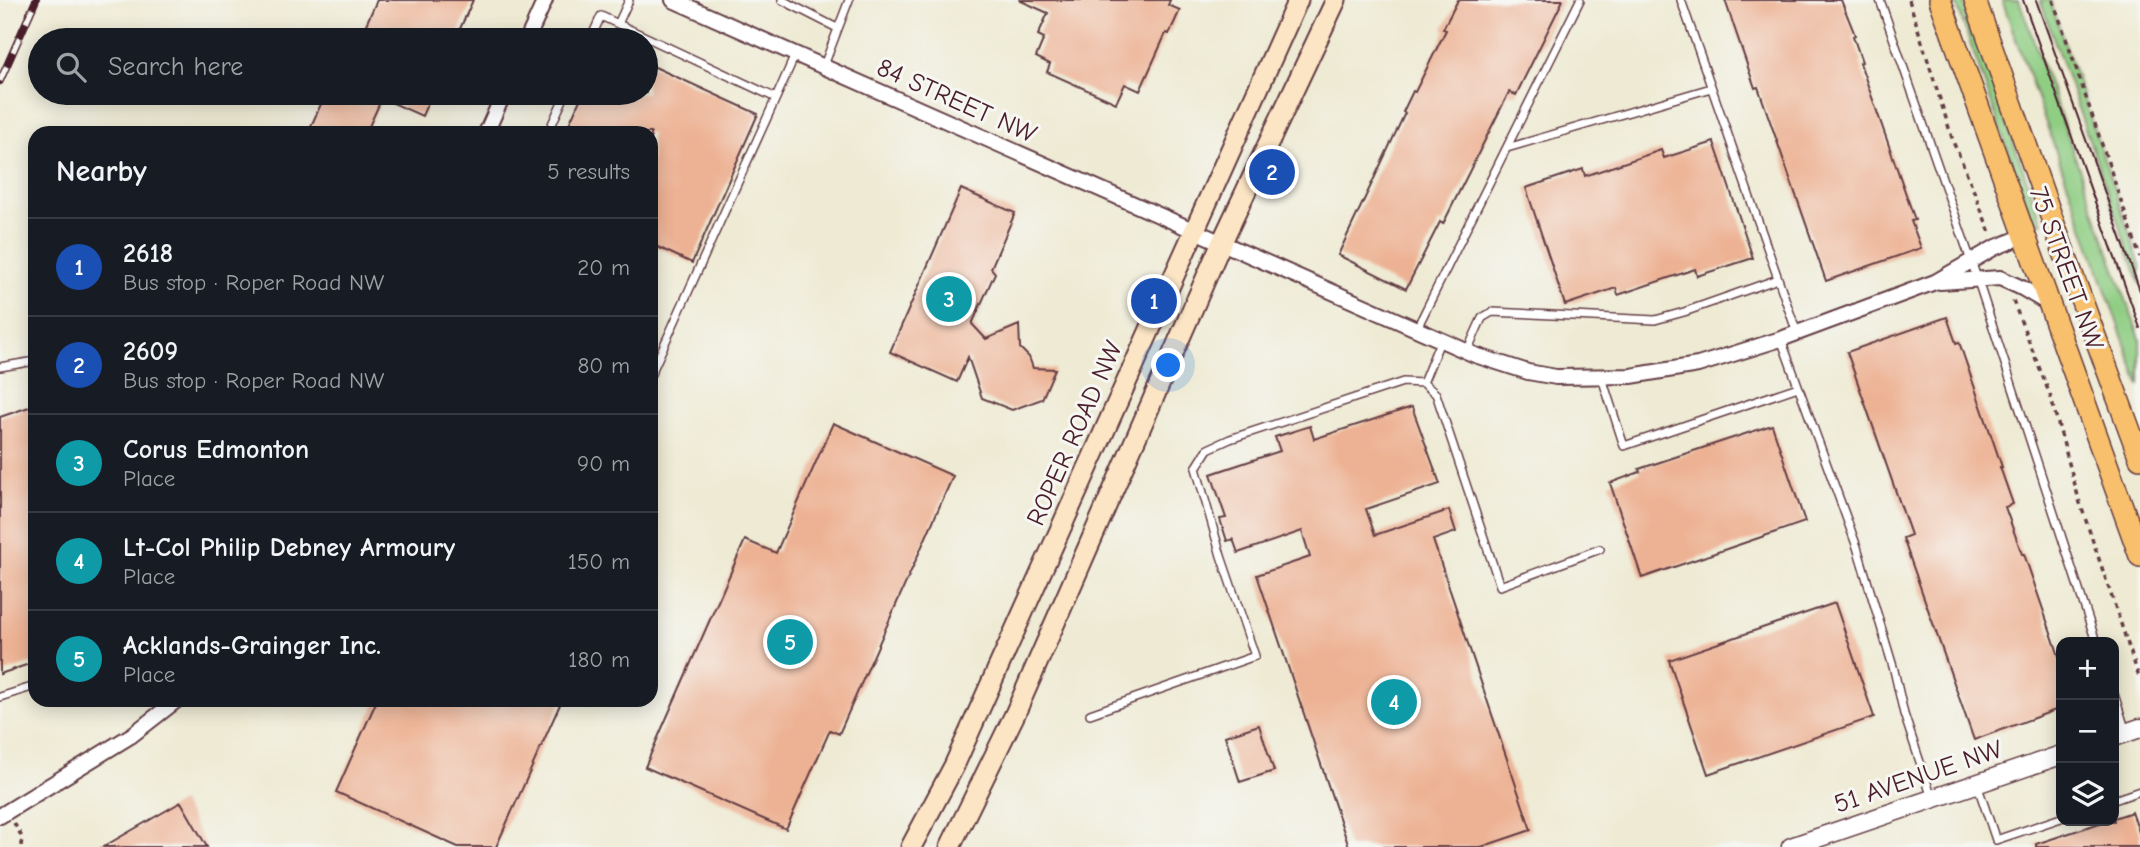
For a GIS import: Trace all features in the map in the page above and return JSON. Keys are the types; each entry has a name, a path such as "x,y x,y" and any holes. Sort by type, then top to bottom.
{"main road":[{"name":"ROPER ROAD NW","path":"911,847 954,766 1298,0"},
{"path":"950,847 1015,714 1222,244 1336,0"},
{"name":"75 STREET NW","path":"1940,0 2140,556"},
{"name":"75 STREET NW","path":"1975,0 2140,458"},
{"path":"2025,236 2062,247"}],"street":[{"path":"532,28 545,0"},
{"name":"84 STREET NW","path":"673,0 1467,351 1528,372 1556,377 1602,377 1663,372 1698,365 1781,339 1935,282"},
{"path":"489,126 499,105"},
{"path":"1935,282 1994,248 2025,236"},
{"path":"1935,282 2000,278 2050,304"},
{"path":"0,816 131,735 168,707"},
{"name":"51 AVENUE NW","path":"1791,847 2056,757"}],"lane":[{"path":"618,24 629,0"},
{"path":"782,0 837,28"},
{"path":"823,68 849,0"},
{"path":"1418,328 1580,0"},
{"path":"1681,0 1797,333"},
{"path":"1880,0 1971,260 2094,637"},
{"path":"596,28 601,16 627,28"},
{"path":"658,43 776,98"},
{"path":"658,359 795,55"},
{"path":"1507,148 1711,88"},
{"path":"551,126 561,105"},
{"path":"1467,351 1482,318 1492,312 1655,320 1778,279"},
{"path":"1423,383 1441,339"},
{"path":"1781,339 1857,547 1894,670 1904,715 1932,798"},
{"path":"0,356 2,366 28,362"},
{"path":"1602,377 1624,446 1798,387"},
{"path":"1090,714 1255,656 1221,556 1196,468 1208,449 1230,439 1403,382 1423,383 1436,394 1500,586 1600,549"},
{"path":"0,697 28,688"},
{"path":"2116,700 2127,732"},
{"path":"1977,783 1996,840 2056,820"},
{"path":"2119,798 2140,791"}],"path":[{"path":"1909,0 1954,144 1994,248"},
{"path":"2053,0 2140,257"},
{"path":"2000,278 2010,293 2050,395 2080,503 2140,680"},
{"path":"21,847 22,837"}],"green space":[{"path":"1955,0 1963,0 2042,223 2033,221"},
{"path":"2002,0 2019,0 2140,339 2140,386"},
{"path":"2040,0 2050,0 2140,265 2140,284"}],"building":[{"path":"377,0 473,0 460,28 364,28"},
{"path":"1019,0 1170,0 1168,5 1180,10 1169,34 1166,33 1140,91 1125,84 1116,103 1047,72 1050,64 1036,57 1044,38 1038,35 1048,13"},
{"path":"1458,0 1563,0 1516,95 1509,92 1443,224 1440,222 1406,289 1338,255"},
{"path":"1725,0 1841,0 1855,35 1853,36 1862,62 1860,63 1915,220 1911,221 1921,248 1826,281"},
{"path":"658,68 758,114 692,263 658,247 658,126 568,126 578,105 658,105"},
{"path":"321,105 379,105 369,126 311,126"},
{"path":"398,105 427,105 422,116"},
{"path":"1714,142 1753,258 1697,276 1695,269 1618,295 1616,288 1565,305 1526,188 1583,169 1585,176 1661,150 1664,158"},
{"path":"961,189 1015,213 991,268 995,273 972,324 986,339 1019,325 1020,348 1029,357 1033,368 1055,369 1042,399 1012,410 982,398 968,357 957,382 890,352"},
{"path":"1947,317 1956,343 1959,342 2002,467 2013,504 2005,507 2056,647 2056,710 1974,740 1903,538 1911,535 1847,352"},
{"path":"28,407 28,664 0,674 0,417"},
{"path":"1412,407 1440,484 1366,509 1375,535 1449,510 1456,532 1433,540 1531,830 1481,847 1349,847 1257,575 1310,557 1302,531 1238,553 1233,539 1227,541 1220,519 1226,518 1211,474 1280,451 1275,437 1310,426 1314,439"},
{"path":"833,423 953,476 839,734 830,730 786,829 645,767 745,540 776,553"},
{"path":"1772,425 1805,522 1642,578 1610,483 1640,472 1639,469"},
{"path":"1835,603 1874,717 1708,774 1669,660"},
{"path":"374,707 559,707 496,847 458,847 336,792"},
{"path":"1259,725 1274,771 1240,782 1225,736"},
{"path":"181,802 207,847 103,847"},
{"path":"2132,812 2140,835 2140,847 2036,847 2036,844 2091,826 2119,826 2119,816"}],"tram line":[{"path":"2023,0 2140,328"},
{"path":"2036,0 2140,291"}],"railway":[{"path":"0,81 36,0"}],"place":[{"name":"2609","path":"1272,172"},
{"name":"Corus Edmonton","path":"949,299"},
{"name":"2618","path":"1154,301"},
{"name":"Acklands-Grainger Inc.","path":"790,642"},
{"name":"Lt-Col Philip Debney Armoury","path":"1394,702"}]}
